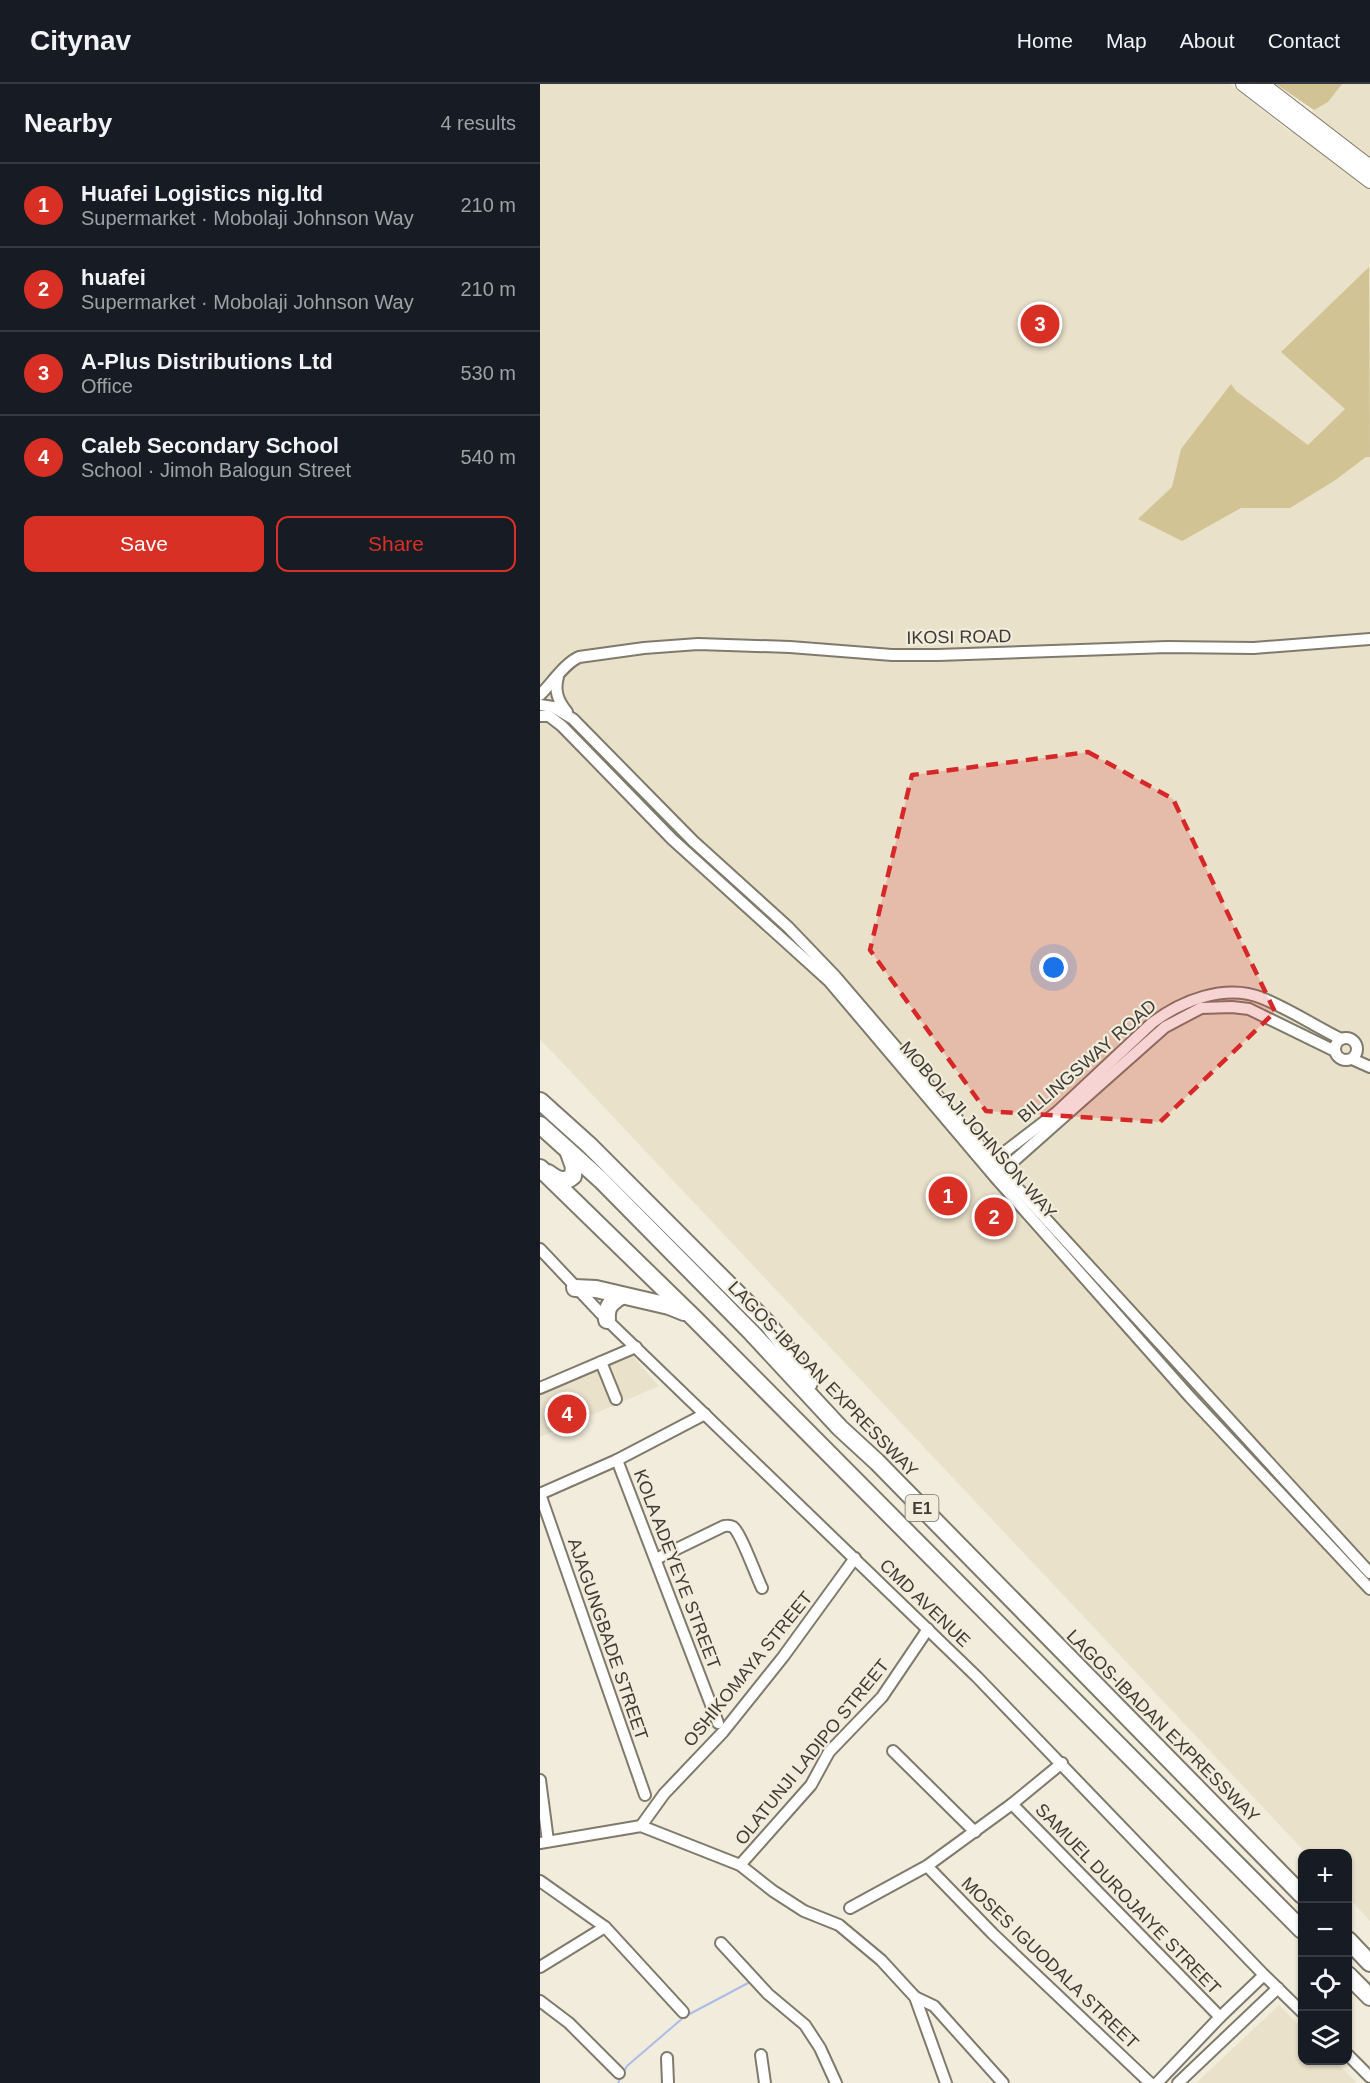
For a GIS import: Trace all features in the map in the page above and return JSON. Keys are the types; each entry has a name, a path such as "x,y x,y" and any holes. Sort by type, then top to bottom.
{"highway":[{"path":"540,1101 590,1146 768,1324 805,1376 822,1409 808,1433"},
{"name":"LAGOS-IBADAN EXPRESSWAY","path":"540,1125 601,1180 751,1332 822,1409 877,1462 1298,1891"},
{"path":"540,1168 557,1179 569,1179 574,1172 569,1153"},
{"name":"E1","path":"540,1168 695,1319 1298,1926"},
{"path":"575,1288 596,1289 669,1306 695,1319"},
{"path":"607,1320 606,1312 610,1303 621,1296"},
{"path":"1352,1945 1370,1963"},
{"path":"1352,1980 1370,1997"}],"main road":[{"path":"1243,84 1370,181"},
{"path":"1262,84 1370,167"}],"street":[{"name":"IKOSI ROAD","path":"540,695 572,660 588,655 698,644 790,647 892,655 938,655 1167,647 1254,648 1370,639"},
{"path":"555,708 558,677"},
{"name":"MOBOLAJI JOHNSON WAY","path":"540,705 555,708 573,719 693,841 788,927 835,976 999,1174 1190,1397 1370,1589"},
{"name":"MOBOLAJI JOHNSON WAY","path":"540,716 555,708"},
{"name":"MOBOLAJI JOHNSON WAY","path":"555,708 572,735 672,839 829,981 990,1163"},
{"name":"BILLINGSWAY ROAD","path":"990,1163 1057,1112 1168,1010 1200,997 1238,994 1260,997 1341,1039"},
{"name":"BILLINGSWAY ROAD","path":"999,1174 1165,1027 1201,1008 1249,1009 1335,1051"},
{"path":"1370,1054 1358,1047 1351,1039 1341,1039 1336,1044 1335,1051 1342,1059 1352,1059 1370,1067"},
{"path":"1352,1059 1357,1054 1358,1047"},
{"name":"MOBOLAJI JOHNSON WAY","path":"999,1174 1370,1573"},
{"name":"CMD AVENUE","path":"540,1249 607,1320 928,1629 1062,1763 1301,2011"},
{"path":"540,1388 636,1347"},
{"path":"600,1362 616,1399"},
{"path":"540,1494 617,1460 705,1414"},
{"name":"KOLA ADEYEYE STREET","path":"617,1460 718,1723"},
{"name":"AJAGUNGBADE STREET","path":"540,1494 645,1795"},
{"path":"656,1559 724,1526 729,1526 734,1528 740,1538 762,1587"},
{"name":"OSHIKOMAYA STREET","path":"641,1826 664,1794 723,1732 783,1658 855,1558"},
{"name":"OLATUNJI LADIPO STREET","path":"740,1865 811,1785 829,1752 882,1697 928,1629"},
{"path":"893,1751 975,1832"},
{"path":"850,1908 927,1866 1012,1804 1062,1763"},
{"path":"540,1780 544,1842 641,1826 740,1865 773,1891 804,1911 839,1925 852,1935 881,1960 915,1997 934,2006 1003,2083"},
{"name":"SAMUEL DUROJAIYE STREET","path":"1012,1804 1220,2017"},
{"name":"MOSES IGUODALA STREET","path":"927,1866 993,1934 1150,2083"},
{"path":"540,1881 604,1927 683,2012"},
{"path":"540,1967 604,1927"},
{"path":"721,1943 768,1994 805,2025 820,2048 836,2083"},
{"path":"1157,2083 1264,1975"},
{"path":"1178,2083 1278,1988"},
{"path":"915,1997 946,2083"},
{"path":"540,2001 569,2023 619,2073"},
{"path":"761,2055 765,2083"},
{"path":"667,2058 668,2083"},
{"path":"1352,2060 1370,2077"}],"highlighted area":[{"path":"1088,752 1173,799 1275,1012 1160,1122 986,1111 870,950 912,775"}],"shaded area":[{"path":"540,84 1230,84 1290,132 1314,110 1328,102 1342,84 1370,84 1370,1921 1352,1901 1352,1849 1302,1849 540,1039"},
{"path":"1276,84 1342,84 1328,102 1314,110"},
{"path":"1369,267 1370,457 1366,457 1334,481 1290,508 1241,508 1182,541 1138,519 1172,487 1181,449 1231,384 1236,391 1308,445 1345,409 1281,352"},
{"path":"629,1352 659,1386 540,1437 540,1392"},
{"path":"1279,2005 1298,2024 1298,2065 1339,2065 1357,2083 1196,2083"}],"waterway":[{"path":"618,2083 627,2066 684,2017 750,1982"}],"place":[{"name":"A-Plus Distributions Ltd","path":"1040,324"},
{"name":"Huafei Logistics nig.ltd","path":"948,1196"},
{"name":"huafei","path":"994,1217"},
{"name":"Caleb Secondary School","path":"567,1414"}]}
